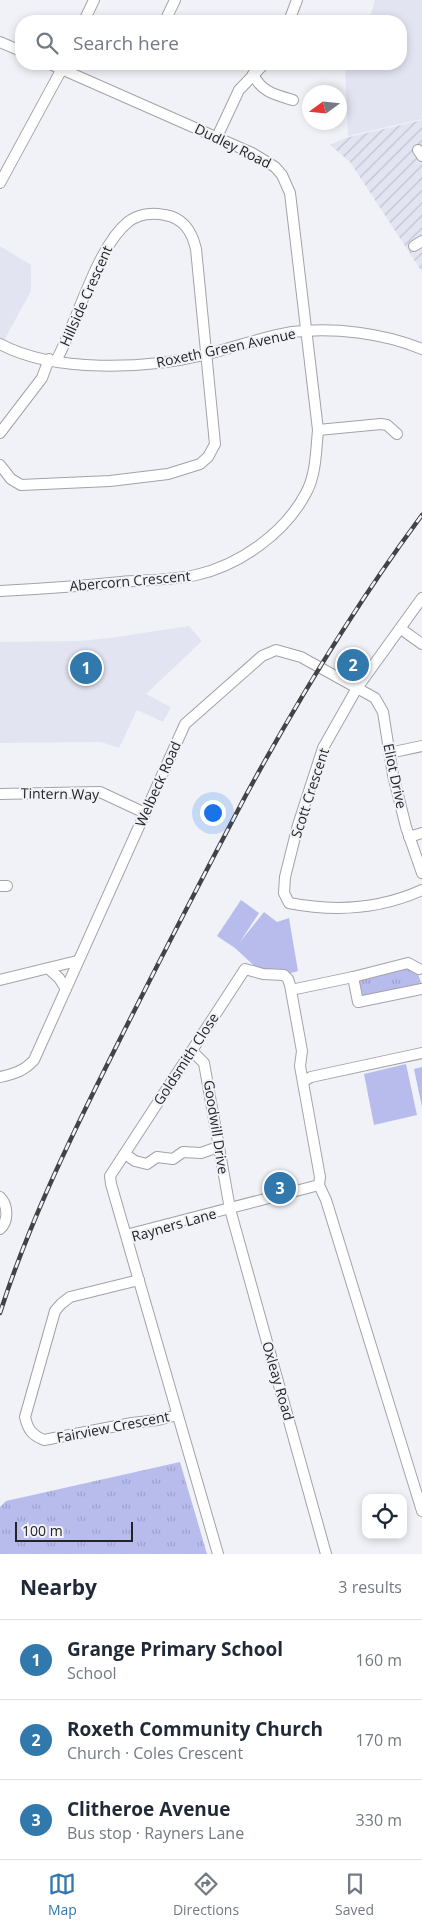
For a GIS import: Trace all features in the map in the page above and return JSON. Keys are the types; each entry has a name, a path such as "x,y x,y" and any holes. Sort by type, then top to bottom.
{"street":[{"path":"87,15 94,0"},
{"path":"169,15 175,0"},
{"path":"291,15 297,0"},
{"path":"0,42 15,48"},
{"path":"0,182 61,70"},
{"name":"Dudley Road","path":"72,70 271,164 282,175 287,184 306,332"},
{"path":"216,137 239,90 257,70"},
{"path":"253,74 257,83 262,88 293,100"},
{"name":"Hillside Crescent","path":"0,433 42,378 53,360 111,241 121,229 132,219 153,214 162,214 176,218 183,223 193,237 196,249 215,444 208,457 200,464 151,477 21,485 10,480 0,465"},
{"name":"Roxeth Green Avenue","path":"0,344 27,355 53,360 111,366 151,365 206,355 256,340 292,332 360,332 410,344 422,349"},
{"name":"Abercorn Crescent","path":"0,591 185,577 222,566 258,546 280,528 307,492 313,473 318,430 306,332"},
{"path":"318,430 381,424 387,425 397,434"},
{"name":"Scott Crescent","path":"422,598 357,688 323,748 298,826 285,878 284,893 289,903 341,908 370,906 399,900 422,890"},
{"path":"401,628 422,644"},
{"name":"Welbeck Road","path":"0,1077 15,1074 26,1068 34,1060 185,724 262,656 276,650 301,656 357,688"},
{"name":"Eliot Drive","path":"357,688 375,698 383,712 393,774 409,837 422,873"},
{"path":"389,753 422,746"},
{"name":"Tintern Way","path":"0,794 100,792 145,813"},
{"path":"409,837 422,833"},
{"path":"0,980 77,961"},
{"path":"421,971 408,963 353,978 291,990 302,1051 300,1066 320,1177 319,1185 326,1200 422,1511"},
{"path":"49,968 66,988"},
{"name":"Goldsmith Close","path":"126,1235 110,1180 112,1172 246,969 263,974 284,975 288,979 291,990"},
{"path":"353,978 358,1002 422,989"},
{"name":"Goodwill Drive","path":"192,1051 204,1063 210,1086 218,1147 230,1209"},
{"path":"304,1081 311,1077 422,1053"},
{"path":"126,1152 135,1161 147,1164 157,1157 173,1159 186,1151 201,1153 218,1147"},
{"name":"Rayners Lane","path":"218,1554 126,1235 319,1185"},
{"path":"0,1196 5,1203 6,1210 3,1226 0,1229"},
{"name":"Oxleay Road","path":"230,1209 326,1554"},
{"name":"Fairview Crescent","path":"138,1280 70,1296 55,1311 25,1418 28,1429 34,1436 44,1440 177,1415"}],"shaded area":[{"path":"375,0 422,0 422,119 348,136 345,70 407,70 407,15 371,15"},
{"path":"422,120 422,272 350,162 330,145 345,138"},
{"path":"0,246 31,265 31,291 0,348"},
{"path":"189,626 202,641 146,694 171,707 163,722 137,710 119,748 101,742 0,743 0,642 79,641"}],"green space":[{"path":"241,900 259,913 240,942 264,912 277,922 289,918 298,971 284,975 263,974 235,948 217,936"},
{"path":"415,966 422,985 364,1001 357,976"},
{"path":"406,1064 417,1115 374,1125 364,1074"},
{"path":"422,1067 422,1107 414,1069"},
{"path":"180,1462 207,1554 0,1554 0,1507 6,1501"}],"railway":[{"path":"0,1313 36,1217 78,1124 159,962 246,795 329,652 374,583 422,515"}],"place":[{"name":"Roxeth Community Church","path":"353,665"},
{"name":"Grange Primary School","path":"86,668"},
{"name":"Clitheroe Avenue","path":"280,1188"}]}
